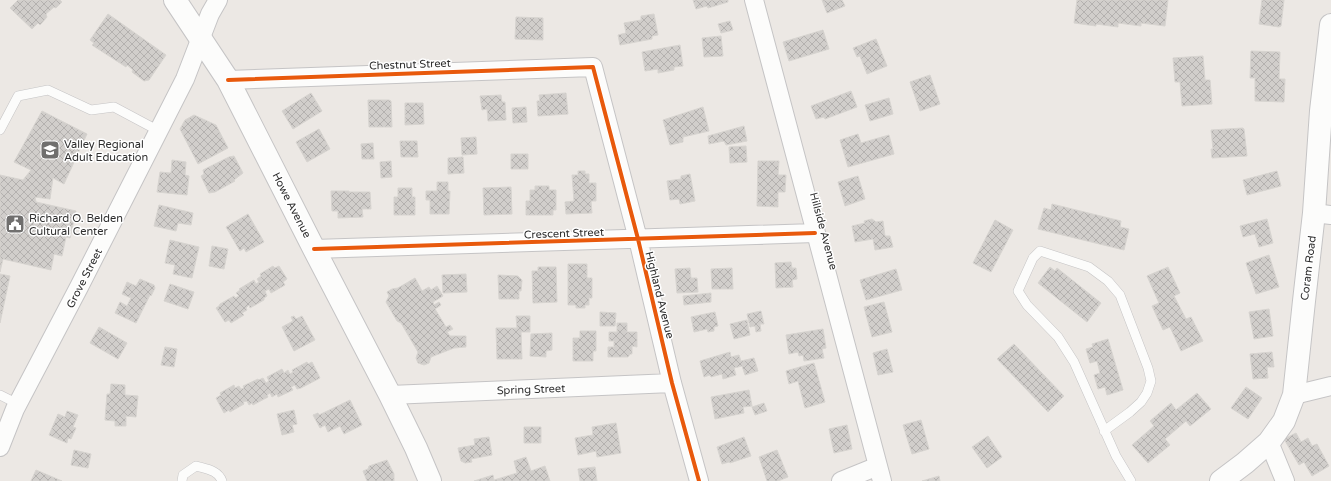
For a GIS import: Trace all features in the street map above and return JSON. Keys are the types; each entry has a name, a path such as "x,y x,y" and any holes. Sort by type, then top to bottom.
{"main road":[{"name":"Howe Avenue","path":"175,0 228,80 390,395 416,448 430,481"},
{"name":"Coram Road","path":"1221,481 1269,442 1284,421 1294,395 1304,301 1323,214 1321,111 1330,38"}],"street":[{"name":"Grove Street","path":"0,448 18,404 185,79 210,14 218,0"},
{"name":"Hillside Avenue","path":"754,0 880,473"},
{"name":"Chestnut Street","path":"228,80 593,67"},
{"name":"Highland Avenue","path":"593,67 638,239 672,383 699,481"},
{"name":"Crescent Street","path":"314,249 815,233"},
{"name":"Spring Street","path":"390,395 672,383"},
{"path":"1294,395 1331,386"},
{"path":"1269,442 1286,481"},
{"path":"841,481 880,473"}],"lane":[{"path":"0,130 18,96 48,90 91,110 114,107 159,131"},
{"path":"1104,431 1141,402 1147,393 1151,381 1148,368 1120,295 1108,281 1089,267 1040,252 1033,258 1018,291 1027,304 1058,337 1074,362 1104,431 1116,456 1131,481"},
{"path":"0,395 18,404"},
{"path":"182,481 183,475 196,466 215,472 222,478 222,481"}],"building":[{"path":"18,0 60,0 62,2 46,14 47,17 40,25 38,23 32,29 10,8"},
{"path":"693,0 728,0 728,2 708,8 707,6 696,9"},
{"path":"822,0 842,0 845,6 827,13"},
{"path":"1077,0 1168,0 1165,26 1141,23 1141,26 1118,23 1118,27 1074,23"},
{"path":"1262,0 1284,0 1281,26 1259,24"},
{"path":"108,14 166,55 149,80 144,81 132,72 133,70 127,65 126,67 92,45 94,43 90,40"},
{"path":"654,14 658,35 652,36 652,39 620,45 618,35 626,33 624,23 641,20 641,16"},
{"path":"516,17 543,18 543,40 515,39"},
{"path":"730,21 733,30 721,33 718,24"},
{"path":"823,30 829,49 789,61 783,42"},
{"path":"721,36 723,56 704,57 702,38"},
{"path":"876,39 887,66 867,74 860,56 857,57 853,48"},
{"path":"680,45 683,66 674,67 674,70 658,73 658,69 645,71 642,52"},
{"path":"1251,51 1280,52 1279,79 1285,79 1284,102 1255,101 1255,78 1250,78"},
{"path":"1203,56 1205,80 1210,80 1212,104 1182,106 1180,82 1175,82 1173,58"},
{"path":"930,75 940,104 920,111 910,82"},
{"path":"851,91 857,107 825,119 824,117 816,119 811,106"},
{"path":"311,93 322,111 293,129 282,111"},
{"path":"566,93 568,114 538,116 537,101 540,101 539,95"},
{"path":"501,95 502,102 505,102 506,120 488,121 487,109 482,110 480,96"},
{"path":"889,98 893,114 870,121 865,105"},
{"path":"368,100 391,101 392,127 369,127"},
{"path":"405,103 423,103 424,124 405,125"},
{"path":"526,107 527,122 513,123 512,108"},
{"path":"703,107 709,131 683,137 683,142 670,145 663,120"},
{"path":"42,111 87,134 64,184 53,178 50,199 35,197 36,202 76,211 70,238 66,237 62,256 54,254 51,270 3,259 0,272 0,175 23,180 31,170 14,162"},
{"path":"194,115 216,125 228,148 198,164 180,129 185,120"},
{"path":"744,126 747,141 726,145 724,141 709,144 708,136"},
{"path":"1243,128 1247,156 1212,158 1211,149 1213,149 1211,130"},
{"path":"319,129 330,149 307,162 296,142"},
{"path":"858,134 861,143 889,135 894,154 848,167 840,140"},
{"path":"476,137 477,154 462,155 461,138"},
{"path":"400,141 417,141 418,157 401,157"},
{"path":"373,143 374,159 362,159 361,144"},
{"path":"746,146 747,162 730,163 729,147"},
{"path":"511,154 528,154 528,169 511,169"},
{"path":"234,156 243,173 234,180 235,181 215,192 209,193 201,176 204,174 203,170"},
{"path":"463,157 464,173 448,174 448,158"},
{"path":"172,160 186,162 185,175 189,176 187,195 157,192 160,172 171,173"},
{"path":"391,161 392,177 381,178 380,162"},
{"path":"758,161 779,161 778,175 786,175 785,192 778,192 778,207 757,206"},
{"path":"578,171 585,171 585,174 589,174 589,183 596,183 596,201 591,201 592,213 566,214 565,202 574,201 572,175 578,175"},
{"path":"1277,171 1281,186 1247,195 1243,180"},
{"path":"690,174 695,201 680,204 679,199 670,200 667,181 681,179 681,176"},
{"path":"858,176 865,199 845,206 838,182"},
{"path":"437,182 448,182 448,191 450,191 449,214 430,214 430,200 426,200 426,191 437,191"},
{"path":"535,186 549,186 549,190 556,190 556,210 553,210 553,215 526,215 526,201 530,201 530,190 535,190"},
{"path":"511,187 512,214 484,215 483,188"},
{"path":"398,188 412,188 412,197 415,197 415,215 394,215 394,197 398,197"},
{"path":"331,191 370,192 371,209 362,209 363,217 338,218 338,211 332,211"},
{"path":"1052,204 1121,221 1120,227 1129,229 1124,250 1038,229 1044,208 1051,210"},
{"path":"159,205 193,213 191,225 178,223 176,231 154,226"},
{"path":"248,214 264,242 246,252 244,248 240,251 226,227"},
{"path":"872,219 876,222 883,221 885,236 890,236 893,247 875,250 873,239 855,242 852,226 865,223 864,221"},
{"path":"1267,219 1273,243 1259,247 1255,234 1243,237 1240,226"},
{"path":"995,220 1013,230 991,272 973,263"},
{"path":"170,240 199,247 192,278 173,274 175,265 165,263"},
{"path":"212,246 228,249 224,269 209,266"},
{"path":"1269,255 1279,287 1256,294 1246,263"},
{"path":"791,262 792,268 796,268 797,279 792,280 793,287 776,288 775,263"},
{"path":"568,264 587,264 587,278 592,278 592,298 589,298 589,305 585,305 585,308 576,308 576,305 568,305"},
{"path":"273,266 275,268 279,266 287,279 283,282 285,285 271,293 269,289 265,291 267,296 264,300 250,308 249,305 246,308 247,310 242,313 244,315 231,323 229,320 225,322 216,308 234,296 235,298 239,296 236,293 240,290 239,289 254,280 256,284 259,282 257,279 261,276 260,274"},
{"path":"538,267 556,267 557,302 533,303 532,271 538,271"},
{"path":"1050,267 1055,271 1057,268 1101,303 1087,322 1038,283"},
{"path":"1168,267 1180,293 1174,296 1186,319 1191,317 1203,341 1181,351 1170,327 1163,330 1152,306 1159,303 1147,276"},
{"path":"690,268 691,278 697,278 698,292 677,293 675,269"},
{"path":"732,268 733,289 712,289 711,269"},
{"path":"896,269 902,290 866,300 860,280"},
{"path":"0,274 10,276 0,323"},
{"path":"466,274 467,292 443,293 442,275"},
{"path":"498,275 518,276 522,280 521,291 519,291 519,299 499,299"},
{"path":"415,278 422,291 429,287 431,290 437,286 443,296 433,302 434,305 439,302 441,305 435,309 446,327 450,325 453,329 447,332 450,336 466,336 466,347 454,348 431,357 429,363 424,365 418,363 416,358 418,352 401,323 397,321 386,302 389,296 387,292 398,288"},
{"path":"140,279 154,285 155,288 136,323 115,313 120,302 127,306 131,298 122,294 127,282 136,286"},
{"path":"170,284 194,292 188,309 164,301"},
{"path":"711,293 711,302 684,305 683,296"},
{"path":"884,302 892,332 872,337 864,307"},
{"path":"1269,309 1273,336 1254,339 1249,312"},
{"path":"761,311 764,324 760,324 761,331 756,332 755,326 750,327 747,314"},
{"path":"600,312 616,313 615,326 600,326"},
{"path":"715,312 718,326 714,327 714,331 708,332 707,329 694,332 691,317"},
{"path":"294,316 296,319 302,316 315,340 294,351 282,327 293,321 291,317"},
{"path":"516,316 530,316 530,332 521,332 522,359 497,359 496,328 517,328"},
{"path":"747,320 750,335 734,339 730,324"},
{"path":"617,323 627,323 627,332 637,332 637,347 632,346 632,354 628,357 608,357 608,347 614,347 614,341 609,341 609,332 617,332"},
{"path":"99,327 127,343 118,359 90,343"},
{"path":"823,329 826,348 822,349 824,358 804,361 803,355 799,356 798,352 789,354 786,335"},
{"path":"580,331 596,331 596,351 593,351 593,361 573,361 573,338 580,338"},
{"path":"552,333 552,350 546,351 546,357 530,356 531,334"},
{"path":"1108,339 1123,390 1107,395 1105,387 1098,389 1094,375 1100,373 1097,361 1090,363 1086,349 1093,347 1092,344"},
{"path":"1014,344 1064,396 1048,412 997,359"},
{"path":"165,347 177,349 174,367 161,365"},
{"path":"887,349 893,372 878,375 873,353"},
{"path":"730,352 731,357 739,355 741,361 754,358 758,371 745,375 742,366 734,368 736,375 723,379 722,374 704,377 700,361"},
{"path":"1272,352 1274,367 1267,367 1268,378 1253,379 1250,354"},
{"path":"307,362 308,364 312,362 320,378 301,388 297,389 295,385 291,387 293,390 278,397 277,394 272,397 270,393 267,395 268,397 253,405 252,403 249,405 247,401 243,402 244,404 230,412 229,410 224,413 216,398 221,395 220,393 234,385 235,388 239,386 241,389 244,388 243,386 263,378 266,383 269,381 267,377 282,369 284,373 288,370 290,374 293,372 292,370"},
{"path":"814,363 825,402 805,408 798,381 789,384 786,371"},
{"path":"111,384 125,385 125,395 138,396 136,417 126,416 126,426 115,426 115,421 105,420 107,394 110,394"},
{"path":"1246,387 1262,398 1248,419 1231,408"},
{"path":"749,390 752,406 743,407 744,413 715,419 711,397"},
{"path":"1197,393 1211,409 1190,426 1186,421 1165,439 1170,445 1148,463 1132,445 1154,426 1150,421 1171,403 1176,410"},
{"path":"350,400 362,425 344,434 340,426 328,432 325,425 320,428 313,415 318,413 319,415"},
{"path":"764,403 767,411 755,415 752,407"},
{"path":"294,410 297,424 292,425 294,432 282,435 277,414"},
{"path":"67,411 78,415 73,427 76,428 71,439 68,438 67,443 49,435 58,414 65,417"},
{"path":"921,420 929,449 912,454 903,425"},
{"path":"616,423 621,453 597,457 596,451 578,455 575,438 593,435 592,427"},
{"path":"847,425 852,449 834,453 829,429"},
{"path":"524,427 541,427 541,443 524,443"},
{"path":"1296,433 1301,442 1308,438 1312,446 1317,444 1329,466 1312,476 1304,462 1299,465 1284,439"},
{"path":"988,436 1002,457 987,468 972,447"},
{"path":"489,437 492,455 471,459 472,462 465,463 461,461 458,448 475,445 474,439"},
{"path":"744,437 751,456 722,464 717,447"},
{"path":"74,450 91,454 88,468 71,465"},
{"path":"777,450 788,477 778,481 767,481 759,457"},
{"path":"526,457 531,471 545,466 550,481 474,481 493,475 494,480 517,473 514,461"},
{"path":"387,460 394,474 394,481 367,481 363,471 368,469 369,466"},
{"path":"595,467 597,481 580,481 578,469"},
{"path":"36,470 62,481 31,481"},
{"path":"939,476 940,481 922,481"}],"cycle path":[{"path":"228,80 593,67 638,239 672,383 699,481"},
{"path":"314,249 815,233"}],"place":[{"name":"Valley Regional Adult Education","path":"50,150"},
{"name":"Richard O. Belden Cultural Center","path":"15,224"}]}
